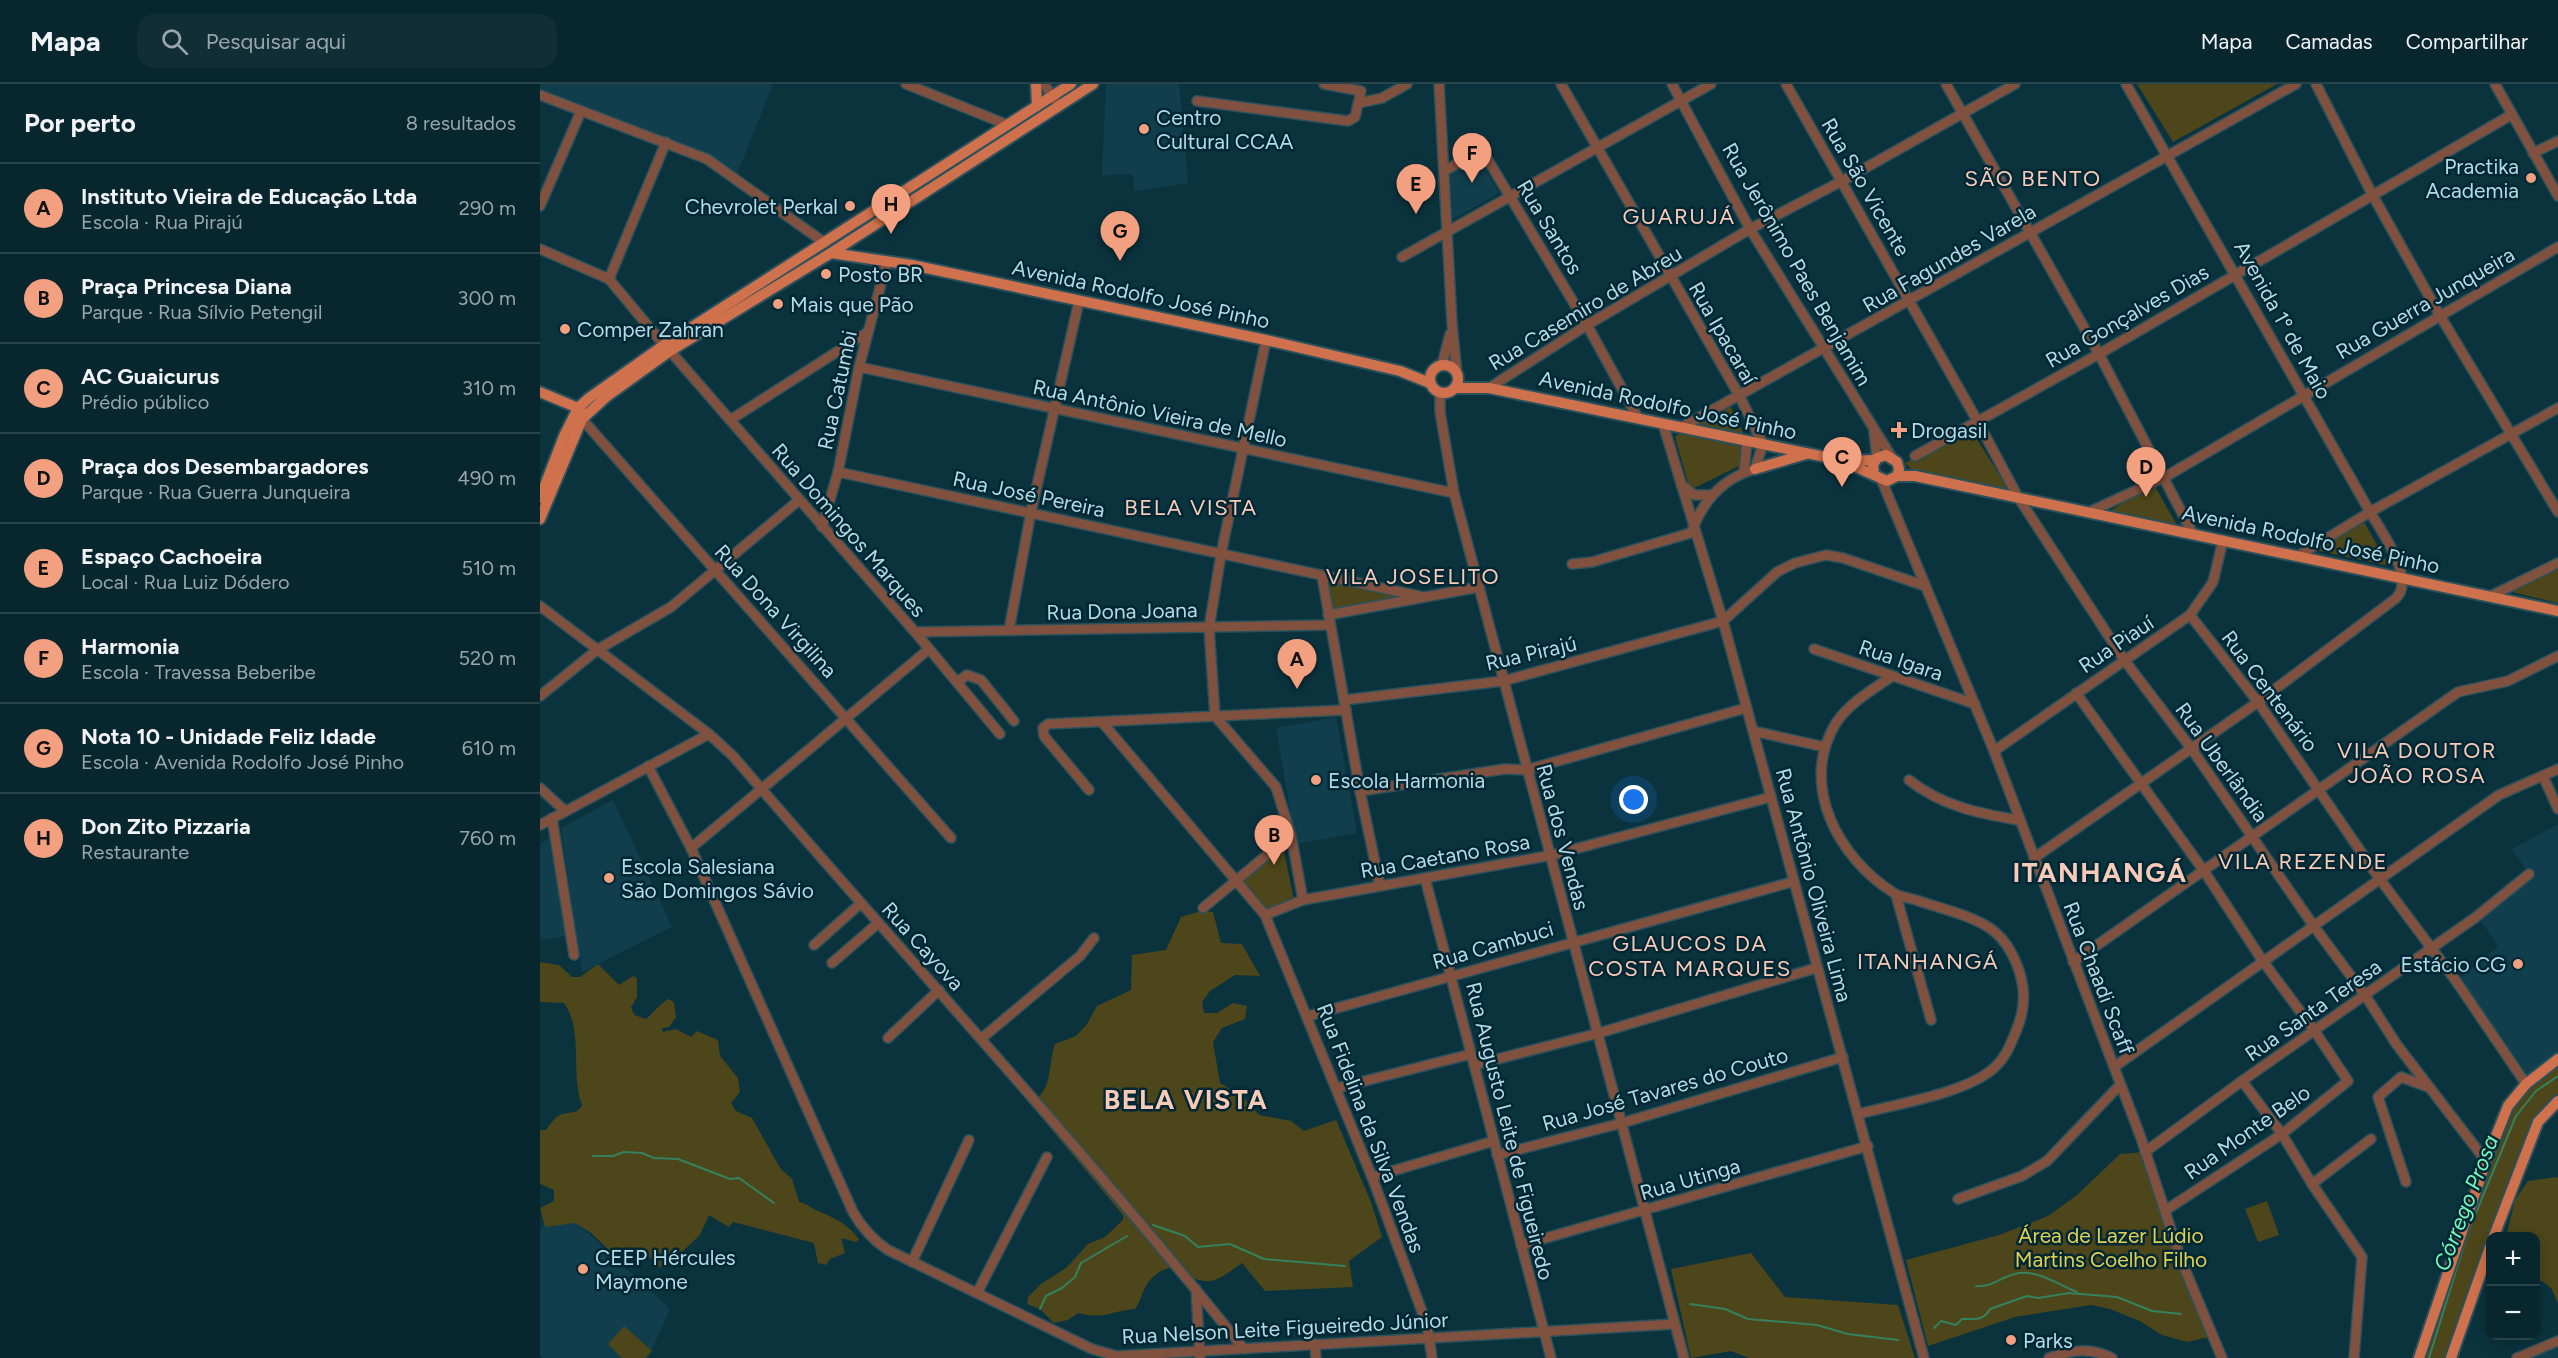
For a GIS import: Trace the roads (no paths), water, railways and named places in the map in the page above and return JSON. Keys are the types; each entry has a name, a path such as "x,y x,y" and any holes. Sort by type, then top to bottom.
{"main road":[{"path":"1036,84 1037,106"},
{"path":"833,244 1071,84"},
{"path":"540,498 564,436 580,414 667,348 1093,84"},
{"name":"Avenida Rodolfo José Pinho","path":"833,244 874,259 1266,340 1400,371"},
{"path":"1430,383 1430,375 1438,366"},
{"path":"1400,371 1438,366 1452,367 1457,375 1487,387"},
{"path":"1400,371 1430,383 1440,393 1455,388 1487,387"},
{"path":"1455,388 1457,375"},
{"name":"Avenida Rodolfo José Pinho","path":"1487,387 1845,461 1876,459"},
{"path":"540,392 580,414"},
{"path":"540,519 580,414"},
{"path":"1749,471 1808,454"},
{"path":"1876,459 1894,459 1899,469 1897,476 1893,480 1878,478 1873,470 1876,459"},
{"name":"Avenida Rodolfo José Pinho","path":"1894,459 1915,476"},
{"name":"Avenida Rodolfo José Pinho","path":"1845,461 1878,478"},
{"name":"Avenida Rodolfo José Pinho","path":"1897,476 1915,476 2018,497 2558,611"},
{"path":"2419,1358 2486,1161 2508,1106 2526,1084 2558,1059"},
{"path":"2496,1232 2538,1122 2558,1101"},
{"path":"2451,1358 2486,1258"}],"street":[{"path":"906,84 1008,125"},
{"path":"1044,84 1059,106"},
{"path":"1197,101 1348,121 1355,117 1362,94 1359,90 1324,84"},
{"path":"1359,103 1382,98 1407,84"},
{"path":"1439,84 1446,232 1457,375"},
{"name":"Rua Ipacaraí","path":"1561,84 1739,395 1763,444"},
{"name":"Rua Jerônimo Paes Benjamim","path":"1672,84 1683,100 1750,229 1894,459"},
{"path":"1402,257 1597,150 1711,84"},
{"name":"Rua São Vicente","path":"1786,84 1978,422 2018,497"},
{"path":"1946,84 2098,354 2193,534"},
{"name":"Rua Casemiro de Abreu","path":"1487,387 1750,229 1842,181 2015,84"},
{"name":"Avenida 1º de Maio","path":"2126,84 2237,274 2401,566 2400,577"},
{"name":"Rua Fagundes Varela","path":"1682,427 2296,84"},
{"path":"2316,84 2372,194 2439,314 2513,433 2558,512"},
{"path":"2495,84 2558,196"},
{"path":"540,95 666,141 707,159 833,244"},
{"path":"540,206 581,111"},
{"name":"Rua Gonçalves Dias","path":"1915,456 2098,354 2511,115"},
{"path":"609,279 666,141"},
{"path":"2533,153 2558,141"},
{"name":"Rua Santos","path":"1444,171 1482,150 1587,325 1638,418"},
{"name":"Rua Guerra Junqueira","path":"2090,512 2164,477 2439,314 2558,247"},
{"name":"Rua Domingos Marques","path":"540,249 609,279 798,501 915,632 1000,734"},
{"name":"Rua Catumbi","path":"822,527 838,472 859,368 887,261"},
{"path":"1009,630 1031,512 1079,301"},
{"path":"1438,366 1452,323"},
{"path":"729,420 868,332"},
{"path":"1266,340 1221,554 1209,628 1215,716 1276,787 1291,835 1303,900"},
{"name":"Rua Antônio Vieira de Mello","path":"859,368 1454,493"},
{"name":"Rua dos Vendas","path":"1440,393 1440,412 1454,493 1684,1358"},
{"path":"2298,556 2370,512 2558,408"},
{"name":"Rua Dona Virgilina","path":"580,414 713,570 951,838"},
{"name":"Rua Antônio Oliveira Lima","path":"1662,423 1693,530 1723,621 1792,882 1868,1146 1924,1358"},
{"name":"Rua Jerônimo Paes Benjamim","path":"1874,430 1876,459"},
{"path":"1748,441 1749,471"},
{"path":"1572,564 1592,562 1693,530 1702,506 1710,495 1749,471 1763,444"},
{"name":"Rua José Pereira","path":"838,472 1424,597"},
{"name":"Rua Chaadi Scaff","path":"1878,478 1994,751 2018,820 2114,1067 2166,1210 2181,1260 2222,1358"},
{"path":"1679,482 1694,495 1710,495"},
{"name":"Rua Uberlândia","path":"2018,497 2125,661 2191,748 2313,925 2366,995 2397,1045 2486,1161"},
{"path":"540,696 597,650 671,607 798,501"},
{"name":"Rua Piauí","path":"1994,751 2190,615 2213,582 2223,540"},
{"path":"1723,621 1777,572 1795,563 1826,555 1843,558 1925,586"},
{"path":"2491,596 2558,563"},
{"path":"1322,576 1360,791 1380,885"},
{"path":"2034,858 2258,702 2400,595 2404,585 2400,577"},
{"path":"1328,615 1479,587"},
{"name":"Rua Cayova","path":"540,606 709,734 733,756 877,924 982,1038 1196,1289 1244,1349"},
{"name":"Rua Centenário","path":"2190,615 2258,702 2320,789 2379,878 2432,948 2526,1084"},
{"name":"Rua Pirajú","path":"1344,700 1503,681 1723,621"},
{"name":"Rua Dona Joana","path":"915,632 1330,626"},
{"path":"691,848 929,649"},
{"name":"Rua Igara","path":"1814,649 1975,704"},
{"path":"2073,962 2458,692 2508,681 2558,656"},
{"path":"957,681 967,675 981,680 1014,721"},
{"path":"1859,1114 1952,1089 1982,1077 2007,1053 2020,1023 2024,1002 2022,981 2014,958 2002,939 1988,927 1955,913 1896,895 1864,869 1838,839 1823,792 1822,766 1825,747 1836,724 1847,709 1891,677"},
{"path":"2076,693 2204,871 2262,960 2314,1030"},
{"path":"1360,791 1505,769 1526,770 1746,708"},
{"path":"1089,790 1042,731 1048,724 1346,710"},
{"name":"Rua Fidelina da Silva Vendas","path":"1102,722 1265,915 1372,1177 1431,1338 1432,1358"},
{"path":"1753,731 1825,747"},
{"path":"540,825 709,734"},
{"name":"Rua Nelson Leite Figueiredo Júnior","path":"648,766 691,848 853,1212 876,1242 912,1262 1092,1349 1117,1357 1200,1355 1315,1344 1675,1324"},
{"path":"2114,1067 2262,960 2499,795 2558,769"},
{"path":"2543,776 2558,808"},
{"path":"1909,780 1941,802 1975,813 2018,820"},
{"path":"540,788 565,811"},
{"name":"Rua Caetano Rosa","path":"1265,915 1303,900 1552,855 1771,797"},
{"path":"552,818 574,955"},
{"path":"1203,908 1291,835"},
{"name":"Rua Santa Teresa","path":"2145,1152 2476,917 2529,874"},
{"name":"Rua Augusto Leite de Figueiredo","path":"1425,878 1551,1358"},
{"name":"Rua Cambuci","path":"1308,1016 1792,882"},
{"path":"1896,895 1931,1020"},
{"path":"814,945 860,904"},
{"path":"832,963 877,924"},
{"path":"982,1038 1080,956 1094,938"},
{"path":"1474,1065 1599,1033 1816,968"},
{"path":"888,1038 939,990"},
{"name":"Rua Monte Belo","path":"2166,1210 2282,1134 2348,1081 2314,1030"},
{"path":"1337,1088 1471,1054"},
{"name":"Rua José Tavares do Couto","path":"1497,1155 1622,1122 1843,1057"},
{"path":"2406,1182 2378,1097 2402,1077 2430,1088"},
{"path":"2242,1081 2282,1134 2312,1184 2362,1257 2354,1358"},
{"path":"1958,1199 2022,1176 2047,1161 2120,1085"},
{"path":"2312,1184 2371,1139"},
{"path":"912,1262 969,1140"},
{"path":"1372,1177 1494,1141"},
{"name":"Rua Utinga","path":"1521,1245 1868,1146"},
{"path":"977,1293 1047,1156"},
{"path":"1196,1289 1200,1355"},
{"path":"2517,1358 2558,1341"},
{"path":"1315,1344 1316,1358"},
{"path":"2049,1358 2073,1350 2088,1350 2112,1358"}],"waterway":[{"name":"Córrego Prosa","path":"2429,1358 2468,1232 2516,1116 2536,1091 2558,1076"},
{"path":"593,1156 613,1156 624,1152 642,1153 654,1158 678,1159 730,1179 739,1178 774,1203"},
{"path":"1153,1225 1185,1236 1198,1247 1230,1244 1264,1259 1345,1266"},
{"path":"1040,1309 1046,1296 1062,1288 1075,1277 1081,1263 1127,1236"},
{"path":"1976,1286 1991,1284 2010,1275 2031,1273 2077,1292"},
{"path":"1934,1328 1941,1321 1956,1325 1962,1319 1985,1316 1990,1309 2027,1296 2038,1298 2069,1293 2117,1297 2152,1311 2181,1314"},
{"path":"1690,1304 1725,1309 1748,1319 1817,1325 1848,1334 1898,1340"}],"place":[{"name":"Centro Cultural CCAA","path":"1144,129"},
{"name":"Practika Academia","path":"2531,178"},
{"name":"Harmonia","path":"1472,183"},
{"name":"Chevrolet Perkal","path":"850,206"},
{"name":"Espaço Cachoeira","path":"1416,214"},
{"name":"Don Zito Pizzaria","path":"891,234"},
{"name":"Nota 10 - Unidade Feliz Idade","path":"1120,261"},
{"name":"Posto BR","path":"826,274"},
{"name":"Mais que Pão","path":"778,304"},
{"name":"Comper Zahran","path":"565,329"},
{"name":"Drogasil","path":"1899,430"},
{"name":"AC Guaicurus","path":"1842,487"},
{"name":"Praça dos Desembargadores","path":"2146,497"},
{"name":"Instituto Vieira de Educação Ltda","path":"1297,689"},
{"name":"Escola Harmonia","path":"1316,780"},
{"name":"Praça Princesa Diana","path":"1274,865"},
{"name":"Escola Salesiana São Domingos Sávio","path":"609,878"},
{"name":"Estácio CG","path":"2518,964"},
{"name":"CEEP Hércules Maymone","path":"583,1269"},
{"name":"Parks","path":"2011,1340"}],"district":[{"name":"SÃO BENTO","path":"2033,178"},
{"name":"GUARUJÁ","path":"1679,216"},
{"name":"BELA VISTA","path":"1191,507"},
{"name":"VILA JOSELITO","path":"1413,576"},
{"name":"VILA DOUTOR JOÃO ROSA","path":"2417,762"},
{"name":"VILA REZENDE","path":"2303,861"},
{"name":"ITANHANGÁ","path":"2100,872"},
{"name":"GLAUCOS DA COSTA MARQUES","path":"1690,956"},
{"name":"ITANHANGÁ","path":"1928,961"},
{"name":"BELA VISTA","path":"1186,1099"}],"park label":[{"name":"Área de Lazer Lúdio Martins Coelho Filho","path":"2111,1247"}]}
